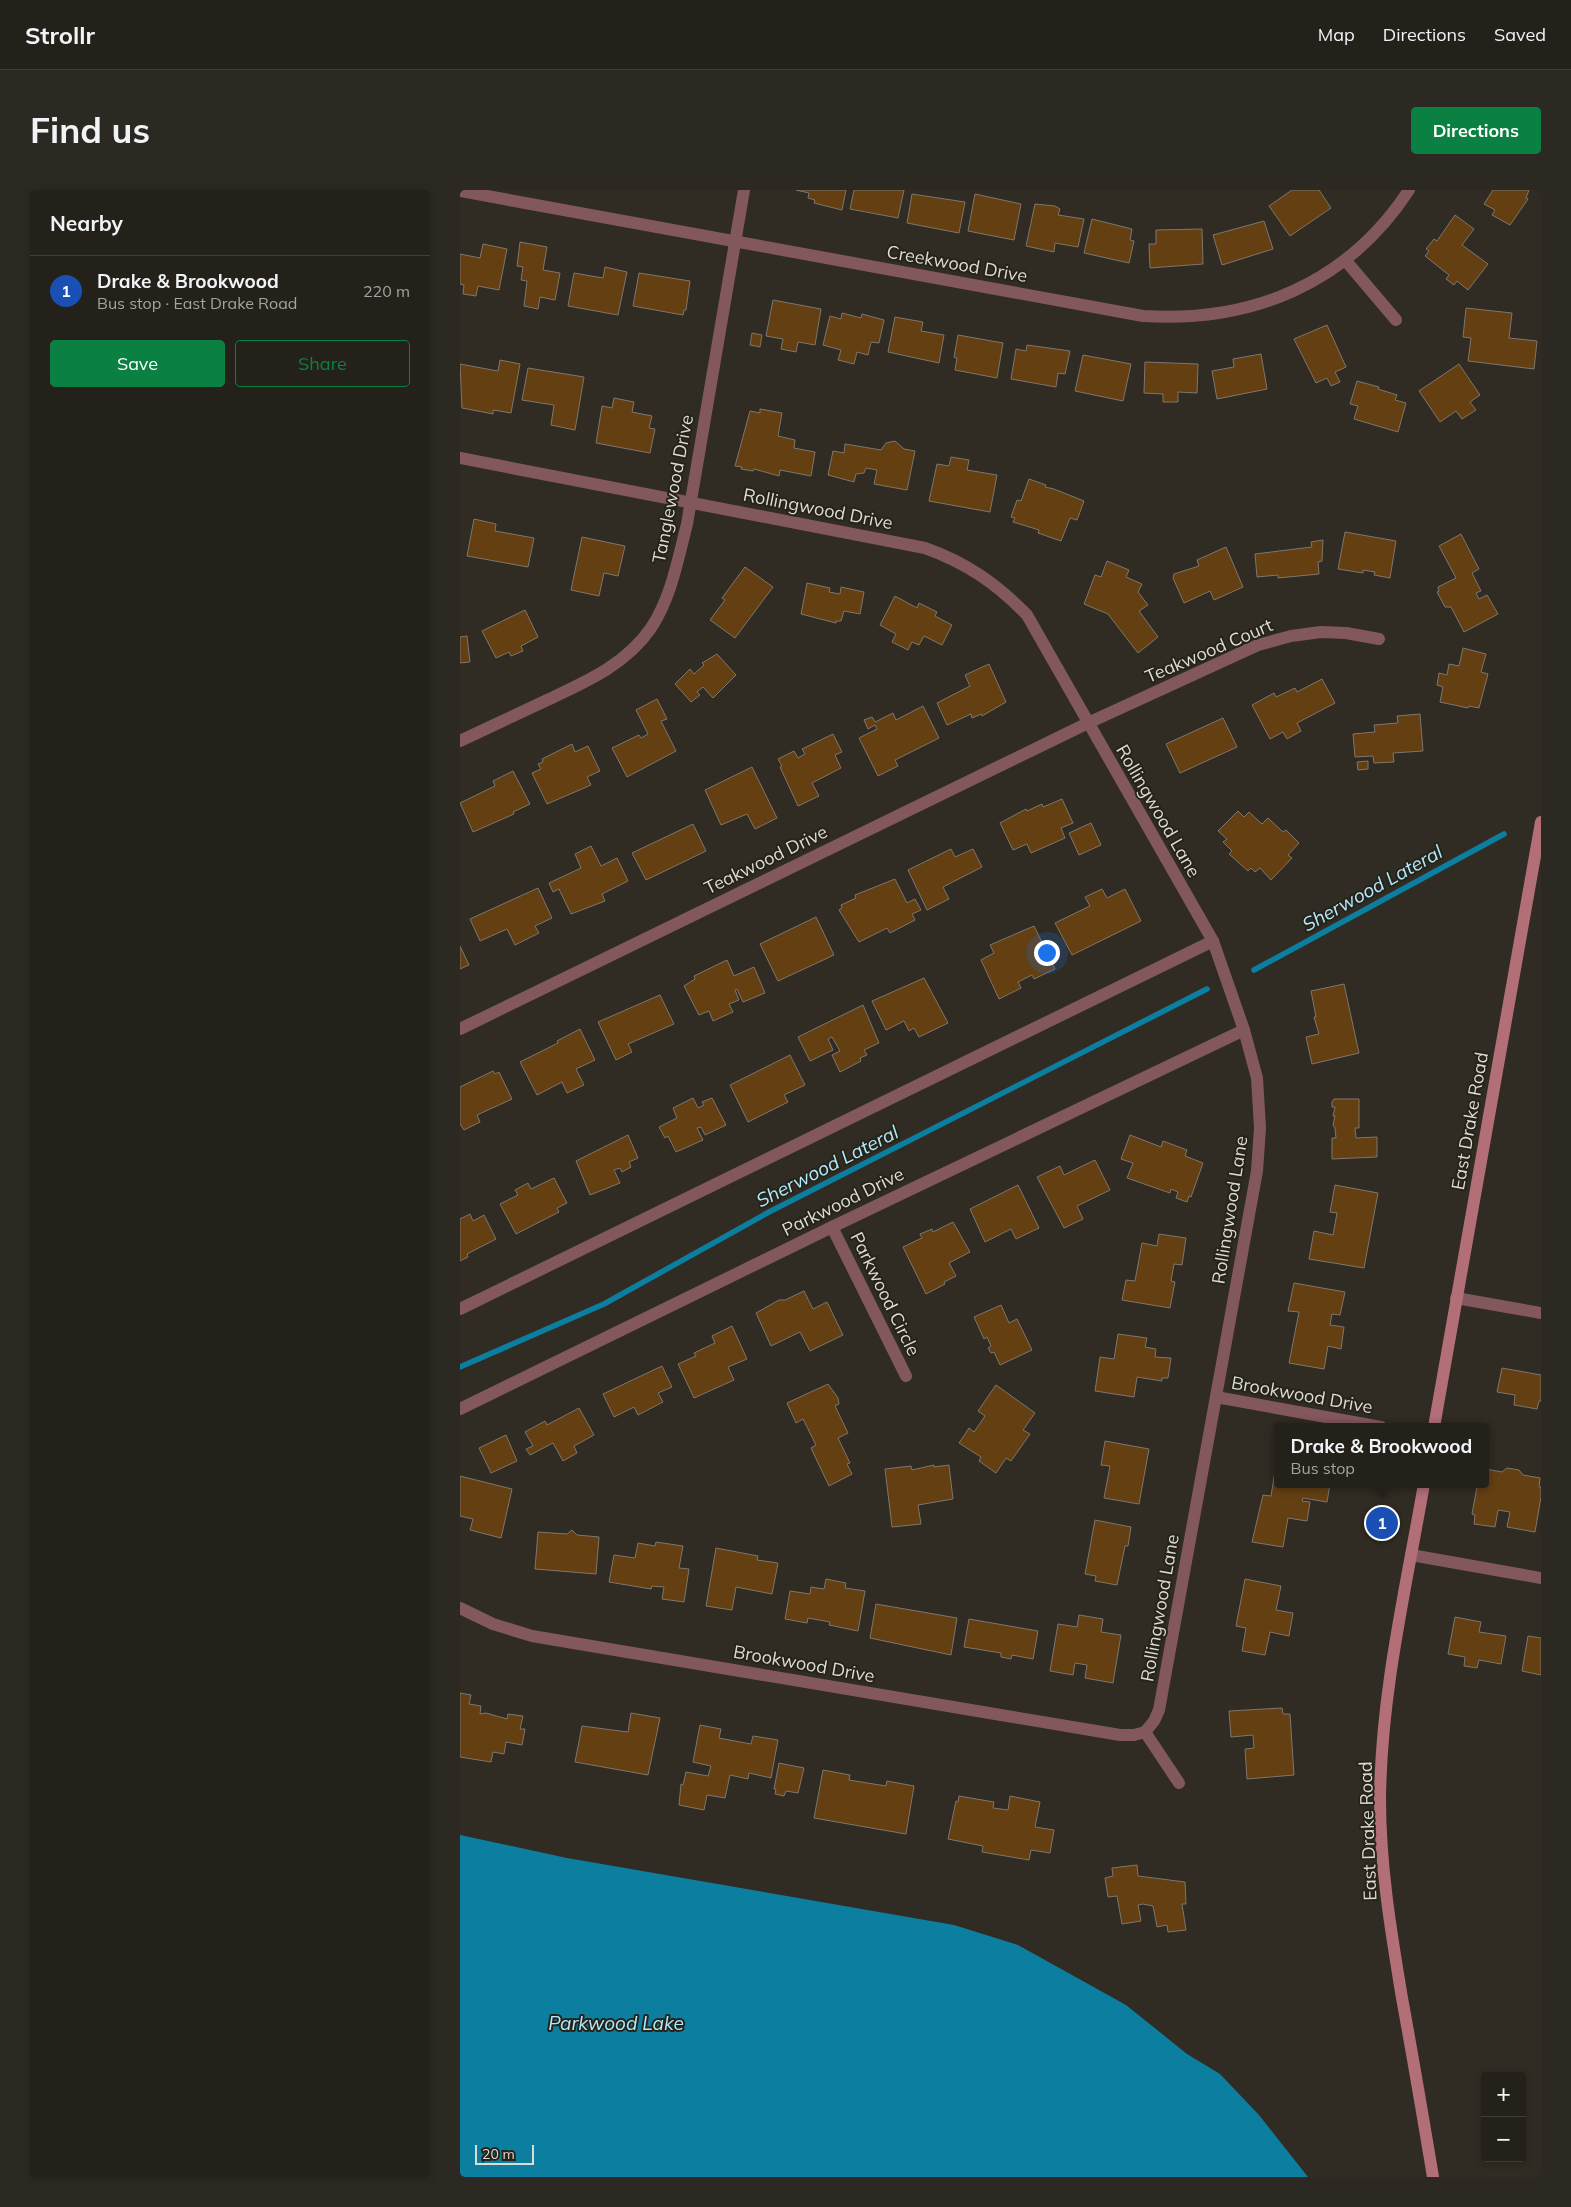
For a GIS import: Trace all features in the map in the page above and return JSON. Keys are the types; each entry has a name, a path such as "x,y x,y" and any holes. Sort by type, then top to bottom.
{"main road":[{"name":"East Drake Road","path":"1435,1423 1541,822"},
{"name":"East Drake Road","path":"1423,1488 1388,1688 1382,1734 1380,1800 1383,1868 1391,1930 1433,2177"}],"street":[{"name":"Tanglewood Drive","path":"460,740 596,677 634,649 661,610 676,570 691,502 744,190"},
{"name":"Creekwood Drive","path":"460,191 488,193 735,241 1143,316 1170,318 1206,315 1247,306 1296,289 1346,261 1375,236 1409,190"},
{"path":"1346,261 1396,320"},
{"name":"Rollingwood Drive","path":"460,458 925,548 952,558 976,571 1005,592 1027,615 1088,723"},
{"name":"Teakwood Court","path":"1088,723 1266,643 1291,636 1321,632 1346,633 1379,639"},
{"name":"Rollingwood Lane","path":"1088,723 1213,941 1244,1030 1257,1078 1260,1128 1257,1171 1159,1710 1146,1732"},
{"name":"Teakwood Drive","path":"460,1029 1088,723"},
{"path":"460,1310 1213,941"},
{"name":"Parkwood Drive","path":"460,1409 832,1227 1244,1030"},
{"name":"Parkwood Circle","path":"832,1227 906,1376"},
{"path":"1456,1298 1541,1313"},
{"name":"Brookwood Drive","path":"1216,1397 1359,1423"},
{"path":"1411,1556 1541,1578"},
{"name":"Brookwood Drive","path":"460,1608 493,1624 532,1636 1120,1735 1134,1735 1146,1732"},
{"path":"1146,1732 1179,1783"}],"water":[{"name":"Parkwood Lake","path":"460,1835 567,1858 954,1925 1018,1945 1126,2005 1187,2054 1220,2074 1259,2115 1308,2177 460,2177"}],"building":[{"path":"796,190 846,190 842,210 814,203 815,200 808,198 809,193"},
{"path":"854,190 904,190 898,218 850,209"},
{"path":"1292,190 1319,190 1331,208 1290,236 1269,206"},
{"path":"1493,190 1529,190 1526,198 1528,199 1510,225 1492,215 1495,210 1484,204"},
{"path":"912,194 965,202 959,233 907,223"},
{"path":"975,194 1021,204 1014,240 968,231"},
{"path":"1035,204 1055,206 1060,209 1058,215 1084,219 1078,247 1055,243 1054,252 1026,246"},
{"path":"1455,215 1474,229 1462,245 1488,264 1468,290 1457,281 1454,285 1446,279 1449,275 1425,256 1429,251 1426,249 1434,239 1437,241"},
{"path":"1092,219 1132,229 1130,240 1134,241 1129,263 1084,253"},
{"path":"1264,221 1273,249 1222,265 1213,235"},
{"path":"1202,229 1203,264 1150,268 1149,244 1156,244 1156,230"},
{"path":"520,242 547,247 543,270 560,273 555,300 540,297 538,309 524,306 527,281 521,280 523,267 517,266"},
{"path":"483,244 507,249 499,290 478,286 476,296 463,294 464,285 460,284 460,254 480,258"},
{"path":"605,267 627,272 618,315 568,306 574,273 603,278"},
{"path":"639,273 690,281 686,310 684,310 683,315 633,306"},
{"path":"773,300 821,309 815,345 798,342 796,352 781,349 783,339 766,336"},
{"path":"1466,308 1512,313 1509,338 1537,341 1534,369 1468,361 1471,338 1463,337"},
{"path":"842,313 861,318 862,314 884,320 879,343 871,342 868,355 857,352 854,364 838,360 841,350 823,345 830,316 841,319"},
{"path":"895,317 923,322 921,331 944,335 939,363 888,352"},
{"path":"1327,325 1346,367 1335,372 1340,382 1331,386 1327,378 1316,383 1294,339"},
{"path":"752,333 762,335 760,347 750,345"},
{"path":"958,335 1003,343 997,378 955,370 957,358 954,357"},
{"path":"1027,345 1070,351 1065,374 1058,373 1056,387 1011,379 1016,349 1026,351"},
{"path":"1261,354 1267,389 1217,399 1212,371 1234,367 1233,359"},
{"path":"1083,355 1131,364 1123,401 1075,391"},
{"path":"500,360 520,364 511,413 493,410 493,414 462,408 460,364 498,371"},
{"path":"1145,362 1198,364 1197,393 1178,392 1178,402 1163,402 1163,394 1144,393"},
{"path":"1459,364 1480,395 1470,402 1476,410 1462,419 1456,411 1440,422 1419,391"},
{"path":"528,368 584,377 575,430 551,425 554,405 522,400"},
{"path":"1357,381 1379,387 1378,389 1397,395 1395,400 1406,403 1398,432 1354,419 1358,406 1350,404"},
{"path":"614,398 634,402 632,412 652,416 649,428 655,429 650,453 596,443 602,406 612,408"},
{"path":"760,409 782,413 778,436 795,440 794,448 815,452 811,476 780,470 779,476 754,469 753,471 741,469 742,467 735,466 750,411 760,413"},
{"path":"895,441 904,449 915,451 907,490 874,484 877,470 866,468 864,473 856,474 854,482 828,475 833,451 844,453 845,444 881,450 886,443"},
{"path":"951,457 969,460 967,470 997,475 990,512 929,501 937,464 949,466"},
{"path":"1029,479 1084,501 1077,520 1070,518 1061,541 1038,533 1039,530 1013,522 1015,518 1011,517 1017,500 1021,501"},
{"path":"474,519 496,524 495,531 534,538 528,567 467,556"},
{"path":"1345,532 1396,541 1390,578 1374,575 1375,572 1363,570 1363,573 1338,569"},
{"path":"1461,534 1479,569 1472,573 1481,591 1476,593 1479,599 1487,595 1498,614 1464,632 1451,607 1445,607 1437,592 1439,591 1438,587 1456,578 1439,546"},
{"path":"582,537 625,546 618,576 604,573 599,596 571,590"},
{"path":"1323,540 1322,561 1318,562 1319,574 1278,578 1278,575 1257,577 1255,554 1312,547 1311,542"},
{"path":"1226,547 1243,587 1214,600 1210,591 1184,603 1173,578 1174,574 1199,566 1197,560"},
{"path":"1107,561 1129,570 1126,577 1142,584 1138,592 1148,605 1139,611 1158,637 1138,653 1108,614 1084,604 1095,575 1101,577"},
{"path":"745,567 773,587 735,638 710,620 725,600 722,598"},
{"path":"807,583 830,588 829,592 840,594 841,587 864,592 860,614 844,611 841,621 836,621 836,623 801,614"},
{"path":"895,596 917,608 919,603 937,612 935,616 952,625 942,645 924,636 919,645 912,642 908,650 892,642 896,634 880,625"},
{"path":"525,610 538,637 521,646 523,651 511,656 509,652 496,658 482,631"},
{"path":"467,636 470,662 460,663 460,637"},
{"path":"1463,648 1486,654 1481,672 1488,674 1479,708 1469,706 1468,708 1440,702 1443,687 1437,685 1439,673 1447,675 1449,664 1459,666"},
{"path":"717,654 736,675 713,698 703,687 697,692 700,695 691,702 675,684 690,669 694,674 704,665 702,663"},
{"path":"989,664 1006,702 982,716 981,714 972,718 971,714 947,725 937,703 970,686 965,675"},
{"path":"1322,679 1335,703 1297,723 1301,731 1287,739 1283,732 1270,739 1252,705 1274,693 1276,697 1295,688 1297,692"},
{"path":"657,699 667,719 661,721 676,751 627,777 612,748 639,735 641,738 648,734 636,710"},
{"path":"923,706 939,738 895,760 898,766 878,776 859,738 877,729 875,725 868,729 864,720 872,717 875,722 893,713 896,720"},
{"path":"1420,714 1423,751 1393,753 1394,762 1374,763 1373,756 1355,757 1353,734 1375,732 1374,725 1398,723 1397,716"},
{"path":"1223,718 1237,747 1180,773 1166,744"},
{"path":"833,734 842,752 835,755 841,768 812,783 819,796 798,806 778,759 794,751 798,758 805,754 802,749"},
{"path":"572,744 575,752 588,746 600,771 587,777 591,785 547,804 532,773 541,769 538,764 543,762 542,759"},
{"path":"1368,761 1368,769 1358,770 1357,762"},
{"path":"752,767 777,818 755,829 747,814 721,825 705,790"},
{"path":"513,771 530,804 513,812 514,814 473,832 460,803 495,786 493,781"},
{"path":"1062,799 1073,823 1061,828 1065,838 1031,853 1027,844 1013,850 1000,823 1026,809 1027,811 1042,804 1043,807"},
{"path":"1238,811 1244,817 1249,812 1262,824 1268,818 1283,832 1286,830 1299,843 1288,855 1292,858 1271,880 1260,868 1255,872 1251,868 1248,871 1229,854 1232,851 1223,842 1227,839 1218,831"},
{"path":"1091,823 1101,845 1079,855 1069,833"},
{"path":"693,824 706,851 646,880 632,853"},
{"path":"591,846 601,866 617,858 628,881 602,894 605,901 571,914 559,889 553,892 549,883 581,868 575,854"},
{"path":"951,849 955,857 973,849 982,867 943,887 949,899 927,910 908,870"},
{"path":"895,879 907,903 915,899 921,910 912,914 915,920 890,933 887,928 859,942 839,910 842,908 841,905 856,898 855,895"},
{"path":"538,888 552,918 535,926 539,933 515,945 507,929 480,941 470,919"},
{"path":"1102,889 1107,898 1125,889 1141,921 1072,955 1055,923 1090,906 1085,897"},
{"path":"816,917 834,955 778,981 760,944"},
{"path":"1034,926 1055,969 1034,979 1032,975 1018,982 1021,988 999,999 981,960 994,953 990,945"},
{"path":"460,946 469,965 460,969"},
{"path":"727,960 734,976 754,967 765,993 743,1002 737,989 735,990 739,1000 729,1004 733,1012 713,1021 709,1011 699,1015 684,986 695,979 694,976"},
{"path":"924,978 948,1023 919,1037 914,1028 909,1031 904,1021 886,1030 872,1001"},
{"path":"1344,984 1359,1053 1312,1064 1306,1037 1319,1034 1314,1017 1316,1017 1311,991"},
{"path":"660,995 674,1024 628,1044 632,1052 616,1060 598,1022"},
{"path":"863,1005 879,1043 864,1050 867,1055 860,1058 861,1061 840,1072 832,1055 840,1051 832,1037 828,1039 833,1050 810,1061 798,1037"},
{"path":"580,1029 595,1060 576,1069 584,1085 567,1093 562,1082 537,1095 520,1062 558,1043 557,1041"},
{"path":"790,1055 805,1085 784,1095 788,1102 748,1122 730,1085"},
{"path":"493,1071 495,1074 499,1072 512,1099 477,1115 480,1122 464,1130 460,1124 460,1087"},
{"path":"693,1098 698,1108 704,1105 702,1102 712,1098 726,1125 705,1135 701,1127 697,1128 703,1140 676,1152 668,1136 665,1138 659,1127 677,1118 673,1108"},
{"path":"1334,1099 1359,1099 1359,1128 1355,1128 1356,1138 1377,1137 1377,1157 1332,1159 1332,1138 1336,1138 1333,1125 1335,1107 1332,1107"},
{"path":"628,1135 638,1158 629,1162 631,1167 622,1172 620,1168 614,1170 620,1183 590,1195 576,1161"},
{"path":"1130,1135 1161,1147 1163,1141 1187,1150 1185,1156 1203,1163 1191,1197 1189,1196 1187,1202 1176,1198 1178,1192 1171,1189 1170,1193 1127,1178 1133,1163 1121,1159"},
{"path":"1095,1160 1110,1190 1077,1206 1083,1219 1064,1228 1037,1177 1060,1166 1064,1175"},
{"path":"554,1178 567,1203 557,1208 559,1212 516,1234 500,1204 518,1195 515,1190 528,1183 531,1189"},
{"path":"1018,1185 1039,1228 1016,1239 1011,1229 985,1242 970,1209"},
{"path":"1335,1185 1378,1193 1364,1268 1309,1259 1314,1231 1333,1235 1337,1213 1330,1212"},
{"path":"470,1214 473,1221 484,1215 496,1239 467,1254 468,1257 460,1261 460,1219"},
{"path":"953,1222 970,1252 949,1263 956,1276 926,1294 903,1247 922,1238 920,1234 932,1229 933,1232"},
{"path":"1159,1234 1186,1238 1182,1265 1174,1264 1171,1281 1175,1282 1170,1308 1122,1300 1126,1280 1135,1281 1142,1243 1157,1246"},
{"path":"1294,1283 1345,1292 1340,1315 1332,1314 1330,1325 1344,1327 1341,1349 1328,1346 1324,1369 1289,1363 1299,1312 1288,1311"},
{"path":"804,1291 813,1309 827,1302 843,1335 810,1351 800,1332 771,1346 756,1313 779,1300 785,1300"},
{"path":"1001,1305 1009,1323 1017,1319 1032,1350 1000,1365 994,1352 991,1353 988,1348 991,1346 987,1337 984,1339 974,1317"},
{"path":"732,1326 747,1359 728,1367 734,1380 694,1398 678,1364 696,1356 694,1353 715,1343 712,1336"},
{"path":"1118,1334 1147,1338 1145,1347 1156,1349 1155,1357 1171,1358 1168,1378 1162,1378 1162,1381 1137,1377 1134,1397 1095,1391 1100,1357 1114,1359"},
{"path":"662,1366 672,1387 658,1393 663,1402 638,1415 634,1407 614,1417 603,1394"},
{"path":"1502,1368 1541,1375 1541,1401 1539,1401 1537,1409 1514,1405 1515,1395 1497,1392"},
{"path":"828,1384 838,1398 839,1404 835,1406 848,1433 838,1438 850,1463 847,1464 852,1474 829,1486 811,1448 816,1445 803,1419 796,1423 787,1403"},
{"path":"996,1385 1035,1413 1023,1430 1030,1434 1011,1461 1006,1458 996,1473 979,1461 981,1457 959,1443 969,1428 974,1432 985,1416 978,1411"},
{"path":"579,1408 594,1435 574,1446 577,1453 563,1461 553,1443 530,1455 526,1449 533,1446 525,1432 545,1421 547,1425"},
{"path":"506,1435 517,1461 491,1473 479,1448"},
{"path":"1105,1441 1149,1449 1139,1504 1104,1498 1110,1466 1101,1465"},
{"path":"934,1465 934,1467 949,1465 953,1499 918,1505 921,1524 892,1527 885,1469 911,1466 912,1470"},
{"path":"1507,1468 1519,1470 1523,1475 1540,1478 1541,1497 1535,1532 1507,1527 1510,1512 1498,1510 1495,1527 1474,1524 1475,1515 1472,1514 1477,1488 1489,1488 1489,1470 1502,1472"},
{"path":"460,1476 512,1489 501,1538 470,1530 473,1519 460,1516"},
{"path":"1274,1477 1274,1488 1329,1488 1327,1502 1303,1498 1302,1501 1310,1502 1307,1521 1288,1518 1283,1547 1252,1542 1263,1495 1271,1496"},
{"path":"1095,1520 1131,1527 1128,1546 1125,1546 1117,1585 1095,1581 1096,1576 1085,1574"},
{"path":"572,1530 577,1535 599,1537 596,1574 535,1569 538,1532 567,1534"},
{"path":"656,1542 683,1546 679,1568 689,1569 684,1602 662,1599 664,1587 652,1586 651,1589 609,1582 614,1555 635,1558 638,1543 655,1546"},
{"path":"716,1548 758,1556 757,1560 778,1563 772,1594 736,1587 732,1610 706,1606"},
{"path":"826,1579 846,1583 845,1588 865,1591 858,1631 829,1625 830,1622 808,1618 807,1623 785,1619 790,1591 810,1594 811,1587 824,1589"},
{"path":"1245,1579 1281,1586 1276,1610 1293,1613 1289,1636 1270,1632 1265,1655 1242,1651 1246,1628 1236,1626"},
{"path":"876,1604 957,1618 951,1655 870,1638"},
{"path":"1079,1615 1103,1619 1101,1632 1121,1635 1113,1683 1085,1678 1087,1665 1075,1663 1073,1675 1050,1671 1058,1624 1077,1627"},
{"path":"1455,1617 1481,1622 1479,1632 1506,1636 1501,1664 1479,1660 1477,1668 1464,1666 1465,1657 1448,1654"},
{"path":"969,1619 1038,1631 1033,1659 1012,1655 1011,1659 1001,1657 1001,1653 964,1647"},
{"path":"1528,1636 1541,1638 1541,1675 1522,1671"},
{"path":"460,1693 471,1695 469,1704 481,1706 480,1714 486,1713 507,1719 508,1714 523,1716 520,1729 525,1729 522,1745 506,1742 504,1754 493,1752 491,1762 460,1757"},
{"path":"1282,1708 1283,1714 1290,1714 1294,1775 1247,1779 1245,1749 1254,1748 1253,1735 1231,1737 1229,1711"},
{"path":"631,1713 660,1718 648,1775 575,1762 582,1726 628,1732"},
{"path":"700,1725 721,1729 719,1738 751,1744 753,1736 778,1740 771,1778 749,1773 748,1779 730,1775 725,1798 707,1795 704,1810 679,1805 681,1784 683,1785 686,1772 708,1776 711,1766 693,1762"},
{"path":"779,1763 804,1768 798,1793 786,1791 784,1796 775,1794 776,1789 774,1789"},
{"path":"823,1770 850,1775 849,1780 886,1786 887,1781 914,1786 906,1834 814,1818"},
{"path":"959,1796 994,1802 993,1808 1008,1810 1010,1796 1040,1802 1035,1827 1054,1830 1050,1853 1031,1850 1029,1860 982,1852 983,1846 948,1839 956,1801 958,1802"},
{"path":"1137,1865 1138,1876 1185,1882 1186,1904 1182,1904 1186,1930 1168,1932 1167,1925 1157,1927 1153,1906 1143,1904 1138,1905 1141,1921 1122,1924 1117,1896 1108,1897 1105,1878 1113,1876 1112,1868"}],"waterway":[{"name":"Sherwood Lateral","path":"1254,970 1504,834"},
{"name":"Sherwood Lateral","path":"460,1367 604,1304 769,1212 1207,989"}],"place":[{"name":"Drake & Brookwood","path":"1382,1523"}]}
